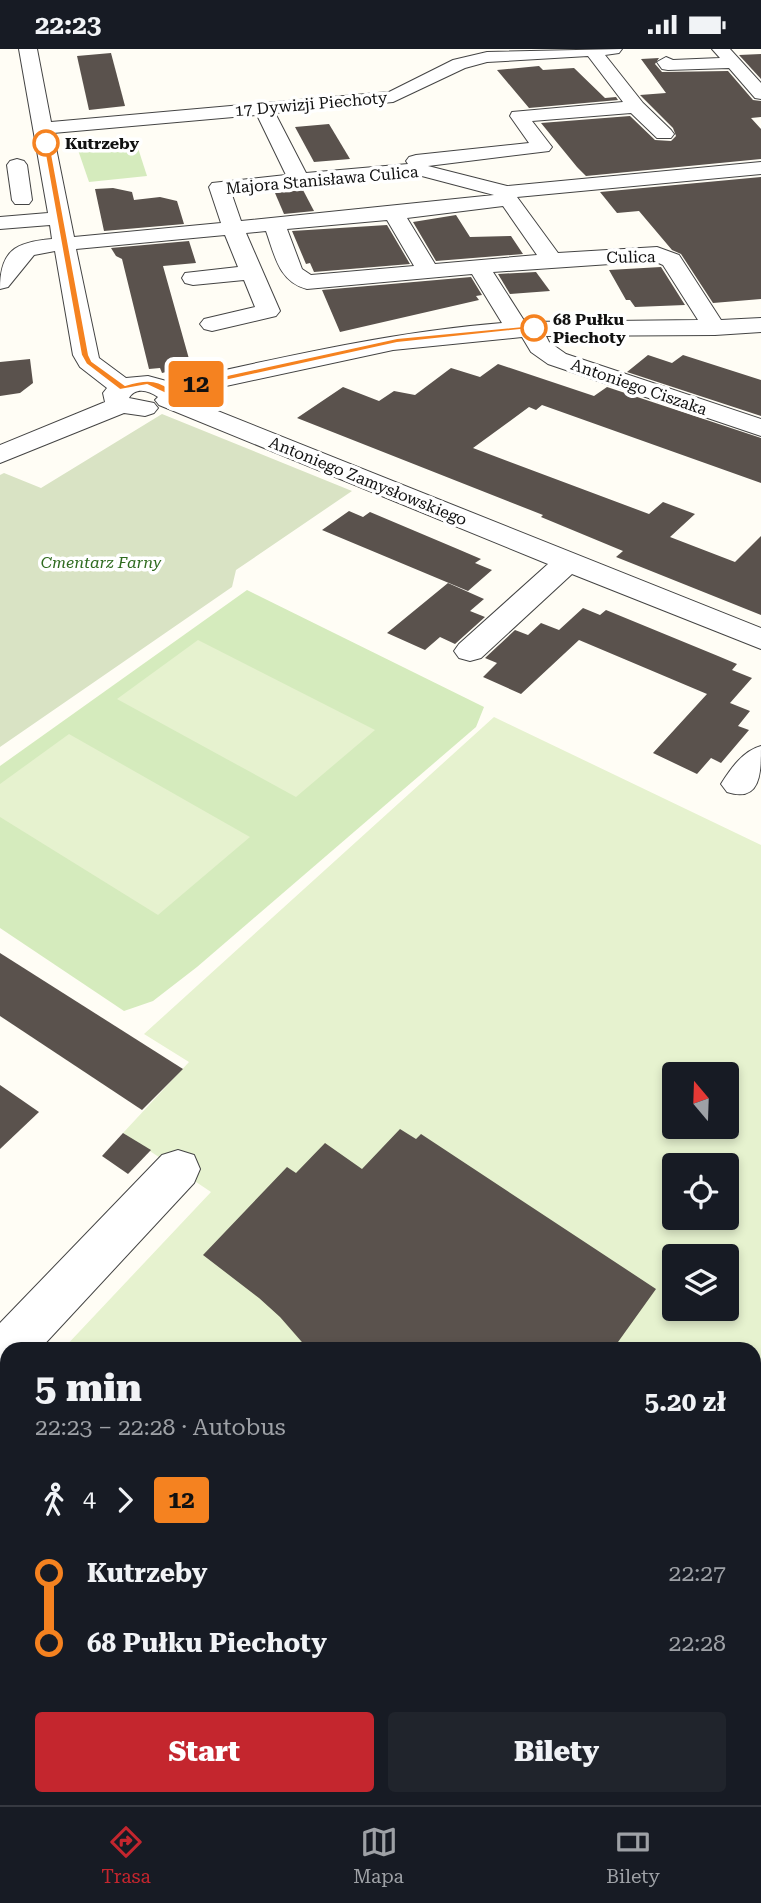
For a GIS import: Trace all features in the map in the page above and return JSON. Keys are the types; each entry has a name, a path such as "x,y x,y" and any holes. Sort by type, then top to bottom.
{"street":[{"name":"17 Dywizji Piechoty","path":"43,128 393,97 459,64 486,58 614,49"},
{"path":"592,50 636,107 664,134"},
{"path":"22,55 43,128 85,355 122,396 140,408 167,395 252,372 397,341 576,326 715,328 761,325"},
{"path":"662,56 668,65 727,56 761,94"},
{"path":"418,169 416,159 542,147 519,116 636,107"},
{"path":"264,109 299,180"},
{"path":"17,165 22,200"},
{"name":"Majora Stanisława Culica","path":"0,282 8,274 19,252 32,247 394,213 508,196 761,168"},
{"name":"Majora Stanisława Culica","path":"233,228 219,187 418,169 508,196"},
{"path":"508,196 552,260"},
{"path":"0,202 22,200 58,208"},
{"path":"0,223 58,208"},
{"path":"394,213 428,271"},
{"name":"Culica","path":"274,224 292,272 307,282 552,260 657,254 671,260 715,328"},
{"path":"212,324 268,311 233,228"},
{"name":"Antoniego Ciszaka","path":"479,267 523,329 540,347 557,359 761,428"},
{"path":"193,278 251,273"},
{"path":"211,418 213,405 218,397 246,381 252,372"},
{"name":"Antoniego Zamysłowskiego","path":"167,395 211,418 761,639"},
{"path":"0,455 122,396"},
{"path":"470,651 569,561"},
{"path":"15,1342 178,1169"}],"green space":[{"path":"137,145 147,176 89,182 78,150"},
{"name":"Cmentarz Farny","path":"162,414 352,491 236,570 232,587 0,747 0,475 4,473 41,488"},
{"path":"247,590 484,707 476,727 197,967 153,1001 124,1011 0,928 0,766"},
{"path":"198,640 375,730 296,797 117,699"},
{"path":"494,717 761,845 761,1342 70,1342 211,1192 123,1133 189,1062 144,1034"},
{"path":"69,734 250,837 158,915 0,817 0,784"}],"building":[{"path":"111,53 125,106 89,110 77,56"},
{"path":"761,54 761,79 739,55"},
{"path":"659,58 655,64 662,72 728,71 753,100 761,101 761,117 751,118 761,129 761,159 586,176 541,123 630,116 655,140 671,141 676,136 673,128 640,95 666,93 641,59"},
{"path":"539,66 543,70 574,68 605,98 616,97 618,100 529,108 497,70"},
{"path":"329,124 350,159 314,162 295,127"},
{"path":"761,177 761,299 713,303 681,254 672,250 639,211 617,213 600,192"},
{"path":"113,188 132,192 134,200 160,197 177,201 184,224 104,231 95,189"},
{"path":"303,190 314,211 284,214 275,193"},
{"path":"456,215 470,237 511,236 523,254 436,261 413,222"},
{"path":"387,225 410,264 314,272 310,263 306,264 292,231"},
{"path":"189,241 196,263 163,266 191,366 162,373 160,368 149,369 122,259 116,256 111,248"},
{"path":"661,267 685,305 635,307 630,300 626,300 609,270"},
{"path":"536,272 550,291 510,294 498,274"},
{"path":"471,277 482,295 476,296 479,300 340,332 322,290"},
{"path":"648,355 672,363 683,355 761,380 761,416 627,372"},
{"path":"30,359 33,383 20,393 0,396 0,362"},
{"path":"498,364 594,396 607,387 761,438 761,483 542,405 536,410 529,407 473,448 649,514 663,502 695,514 670,537 735,562 761,536 761,615 616,557 623,551 541,517 543,515 297,418 343,387 379,401 394,391 415,395 451,368 480,377"},
{"path":"349,511 363,517 370,512 481,559 475,563 492,570 468,591 322,530"},
{"path":"448,583 484,599 470,611 485,617 455,644 440,637 425,650 387,633"},
{"path":"583,608 600,615 606,610 718,656 737,664 732,670 752,678 730,703 750,711 738,726 749,730 721,763 711,758 697,774 653,753 707,694 579,640 521,694 483,677 497,663 485,658 515,630 528,635 541,623 559,630"},
{"path":"0,953 183,1069 142,1110 0,1016"},
{"path":"0,1085 39,1112 0,1149"},
{"path":"400,1129 416,1139 421,1134 656,1289 618,1342 302,1342 259,1298 203,1255 287,1167 296,1173 325,1143 362,1169"},
{"path":"123,1133 151,1150 128,1174 102,1156"}],"bus line":[{"name":"12","path":"46,143 85,355 89,362 123,388 147,383 159,385 166,391 397,341 534,328"}],"place":[{"name":"Kutrzeby","path":"46,143"},
{"name":"68 Pułku Piechoty","path":"534,328"}]}
